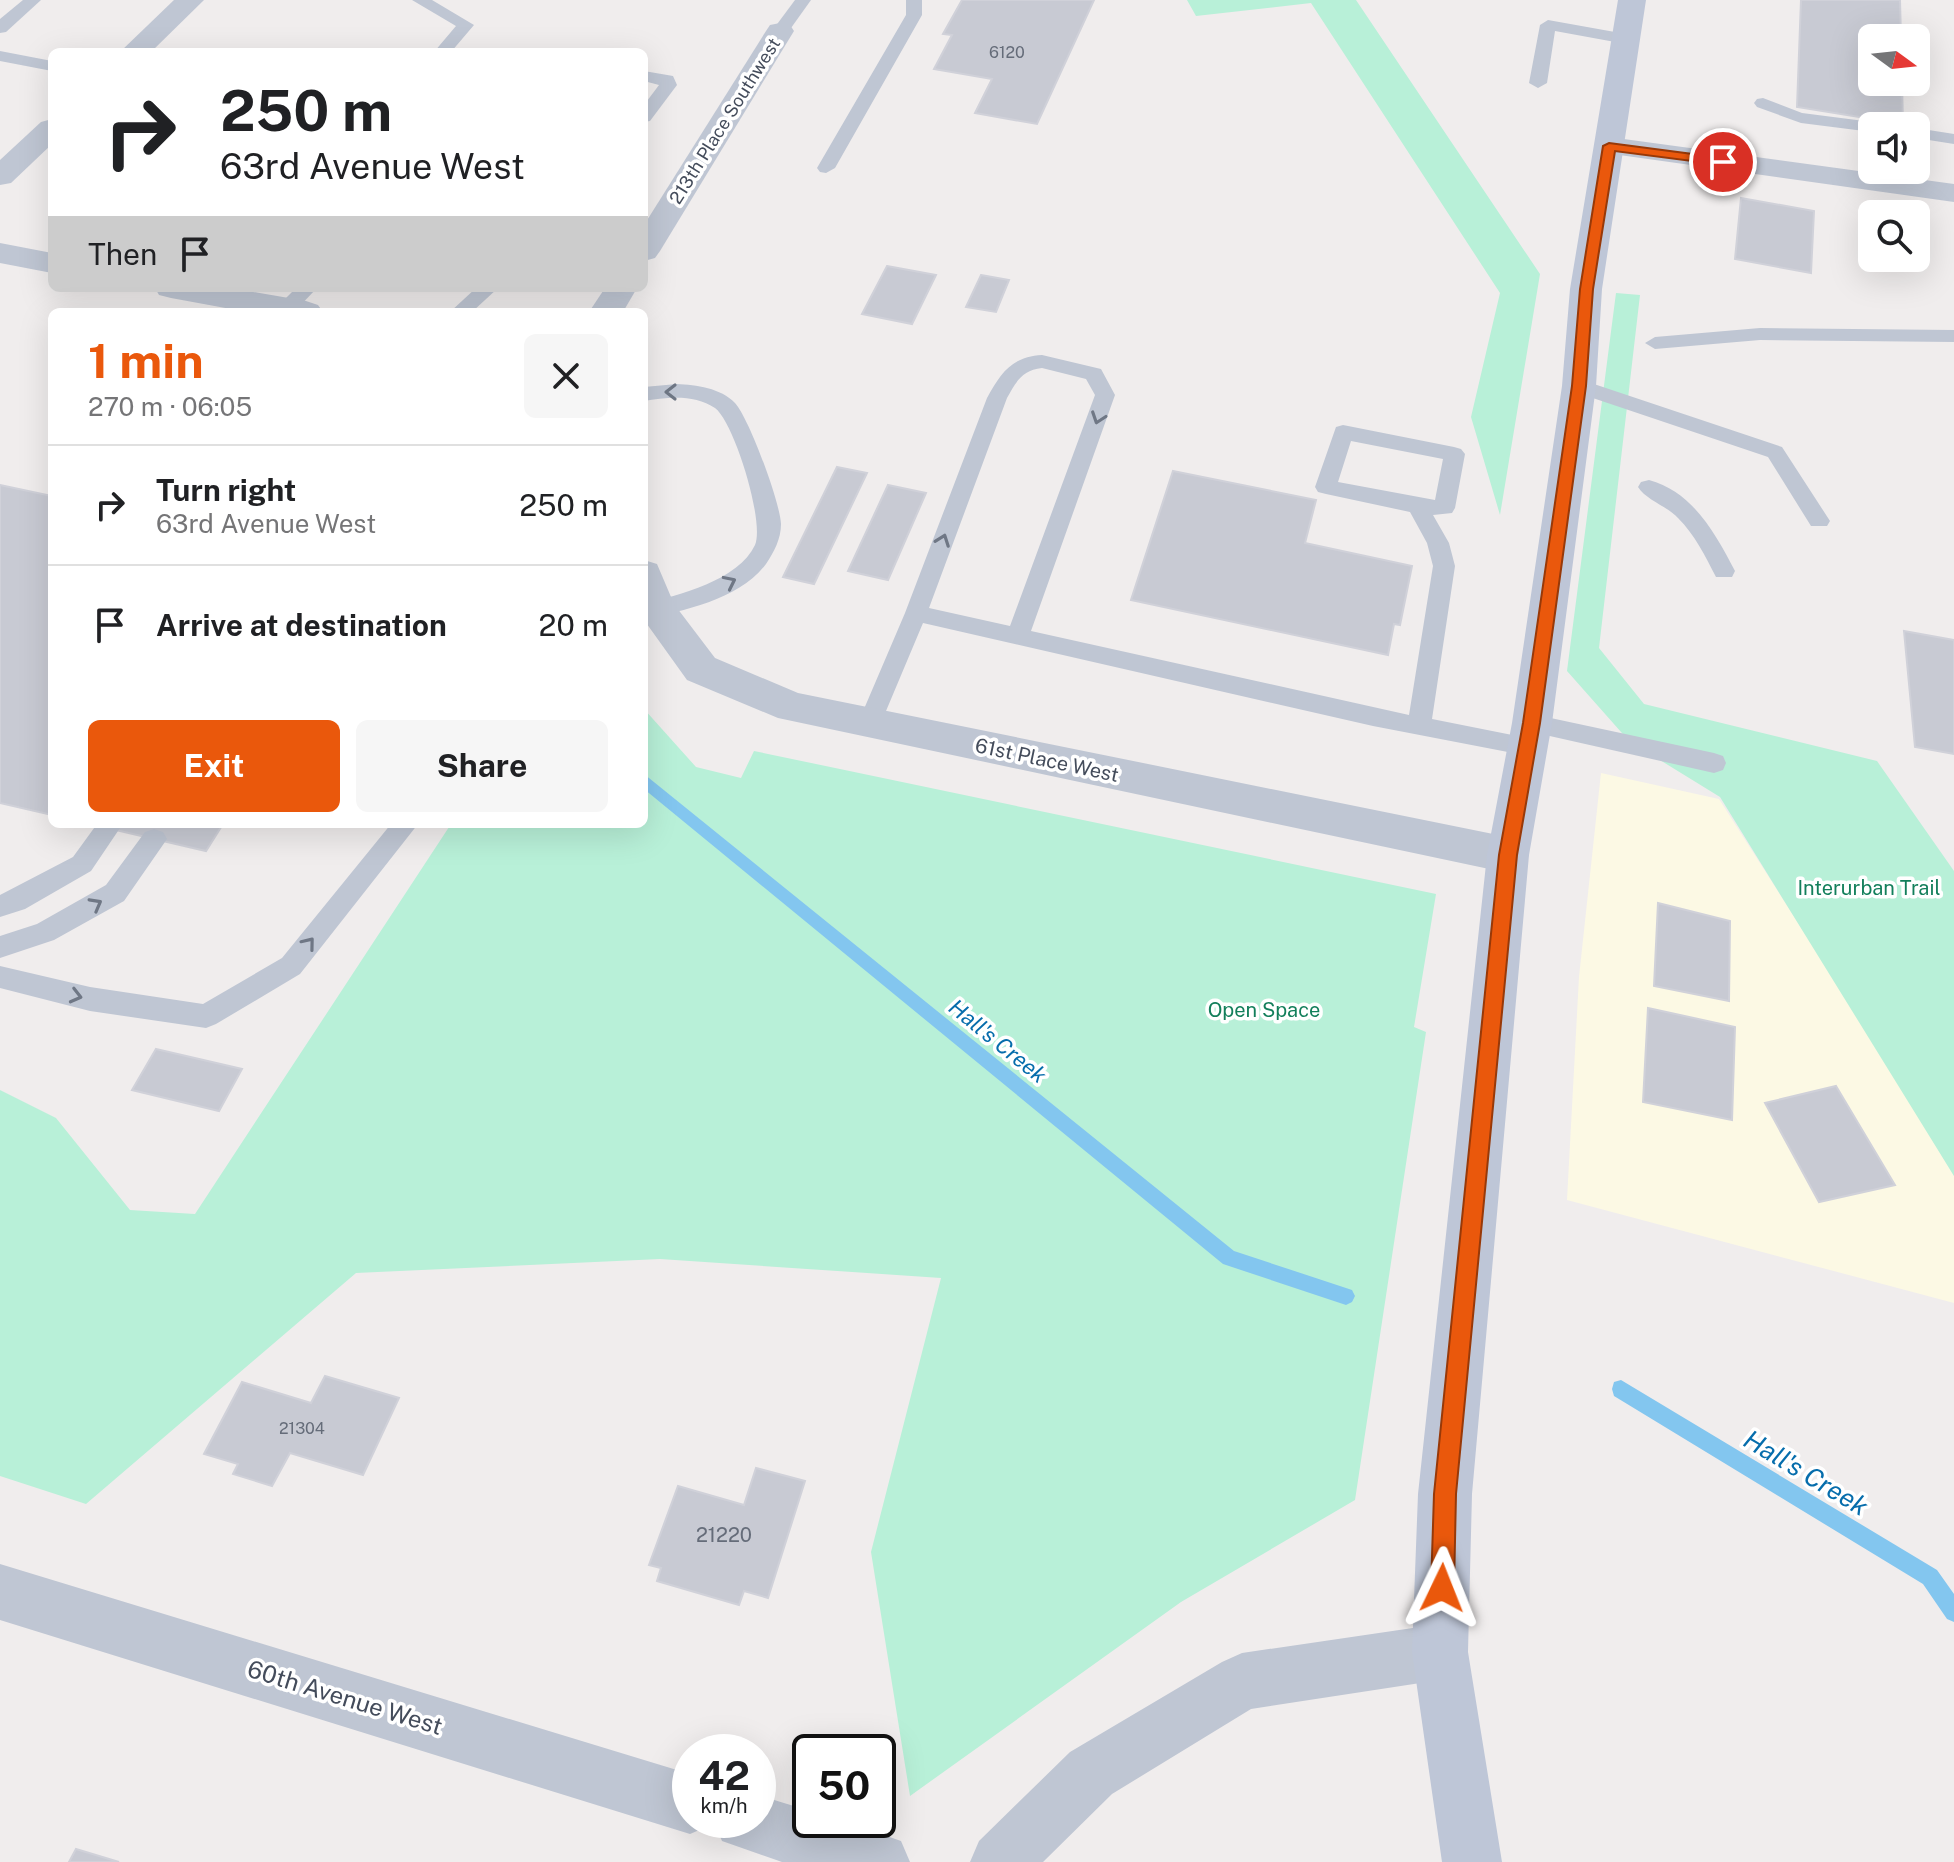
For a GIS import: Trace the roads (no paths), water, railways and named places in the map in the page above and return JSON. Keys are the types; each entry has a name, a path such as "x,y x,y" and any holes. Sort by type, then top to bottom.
{"main road":[{"path":"1472,1862 1440,1652 1445,1494 1508,855 1530,735 1579,386 1586,289 1632,0"}],"street":[{"path":"138,48 190,0"},
{"name":"213th Place Southwest","path":"648,245 780,31"},
{"path":"0,176 48,132"},
{"path":"1609,146 1954,193"},
{"path":"0,253 48,262"},
{"path":"211,292 300,303"},
{"name":"61st Place West","path":"648,598 701,669 792,707 1508,855"},
{"name":"60th Avenue West","path":"0,1592 672,1798"},
{"path":"1000,1862 1091,1773 1242,1682 1440,1652"},
{"path":"776,1830 880,1862"}],"lane":[{"path":"0,28 33,0"},
{"path":"420,0 466,25 446,48"},
{"path":"780,31 803,0"},
{"path":"826,168 914,15 914,0"},
{"path":"1538,83 1548,25 1626,39"},
{"path":"0,56 48,65"},
{"path":"648,77 667,80 668,85 648,112"},
{"path":"1763,103 1775,111 1858,125"},
{"path":"1930,135 1954,139"},
{"path":"465,308 483,292"},
{"path":"1655,343 1760,334 1954,336"},
{"path":"870,723 916,613 997,398 1014,371 1029,363 1064,364 1094,374 1105,395 1018,636"},
{"path":"1579,386 1775,452 1819,521"},
{"path":"648,394 697,393 723,403 729,409 767,507 770,529 762,551 747,572 728,584 648,598"},
{"path":"1417,506 1444,508 1454,454 1343,432 1326,487 1417,506 1438,543 1444,566 1419,726"},
{"path":"1649,487 1673,498 1700,525 1724,571"},
{"path":"916,613 1419,726 1530,735 1714,763"},
{"path":"0,906 16,901 82,864 108,828"},
{"path":"0,977 90,999 206,1016 291,966 403,828"},
{"path":"0,947 45,932 115,893 154,839"}],"waterway":[{"name":"Hall's Creek","path":"648,783 1229,1258 1346,1296"},
{"name":"Hall's Creek","path":"1621,1389 1930,1577 1954,1612"}],"park label":[{"name":"Interurban Trail","path":"1869,888"},
{"name":"Open Space","path":"1264,1010"}]}
